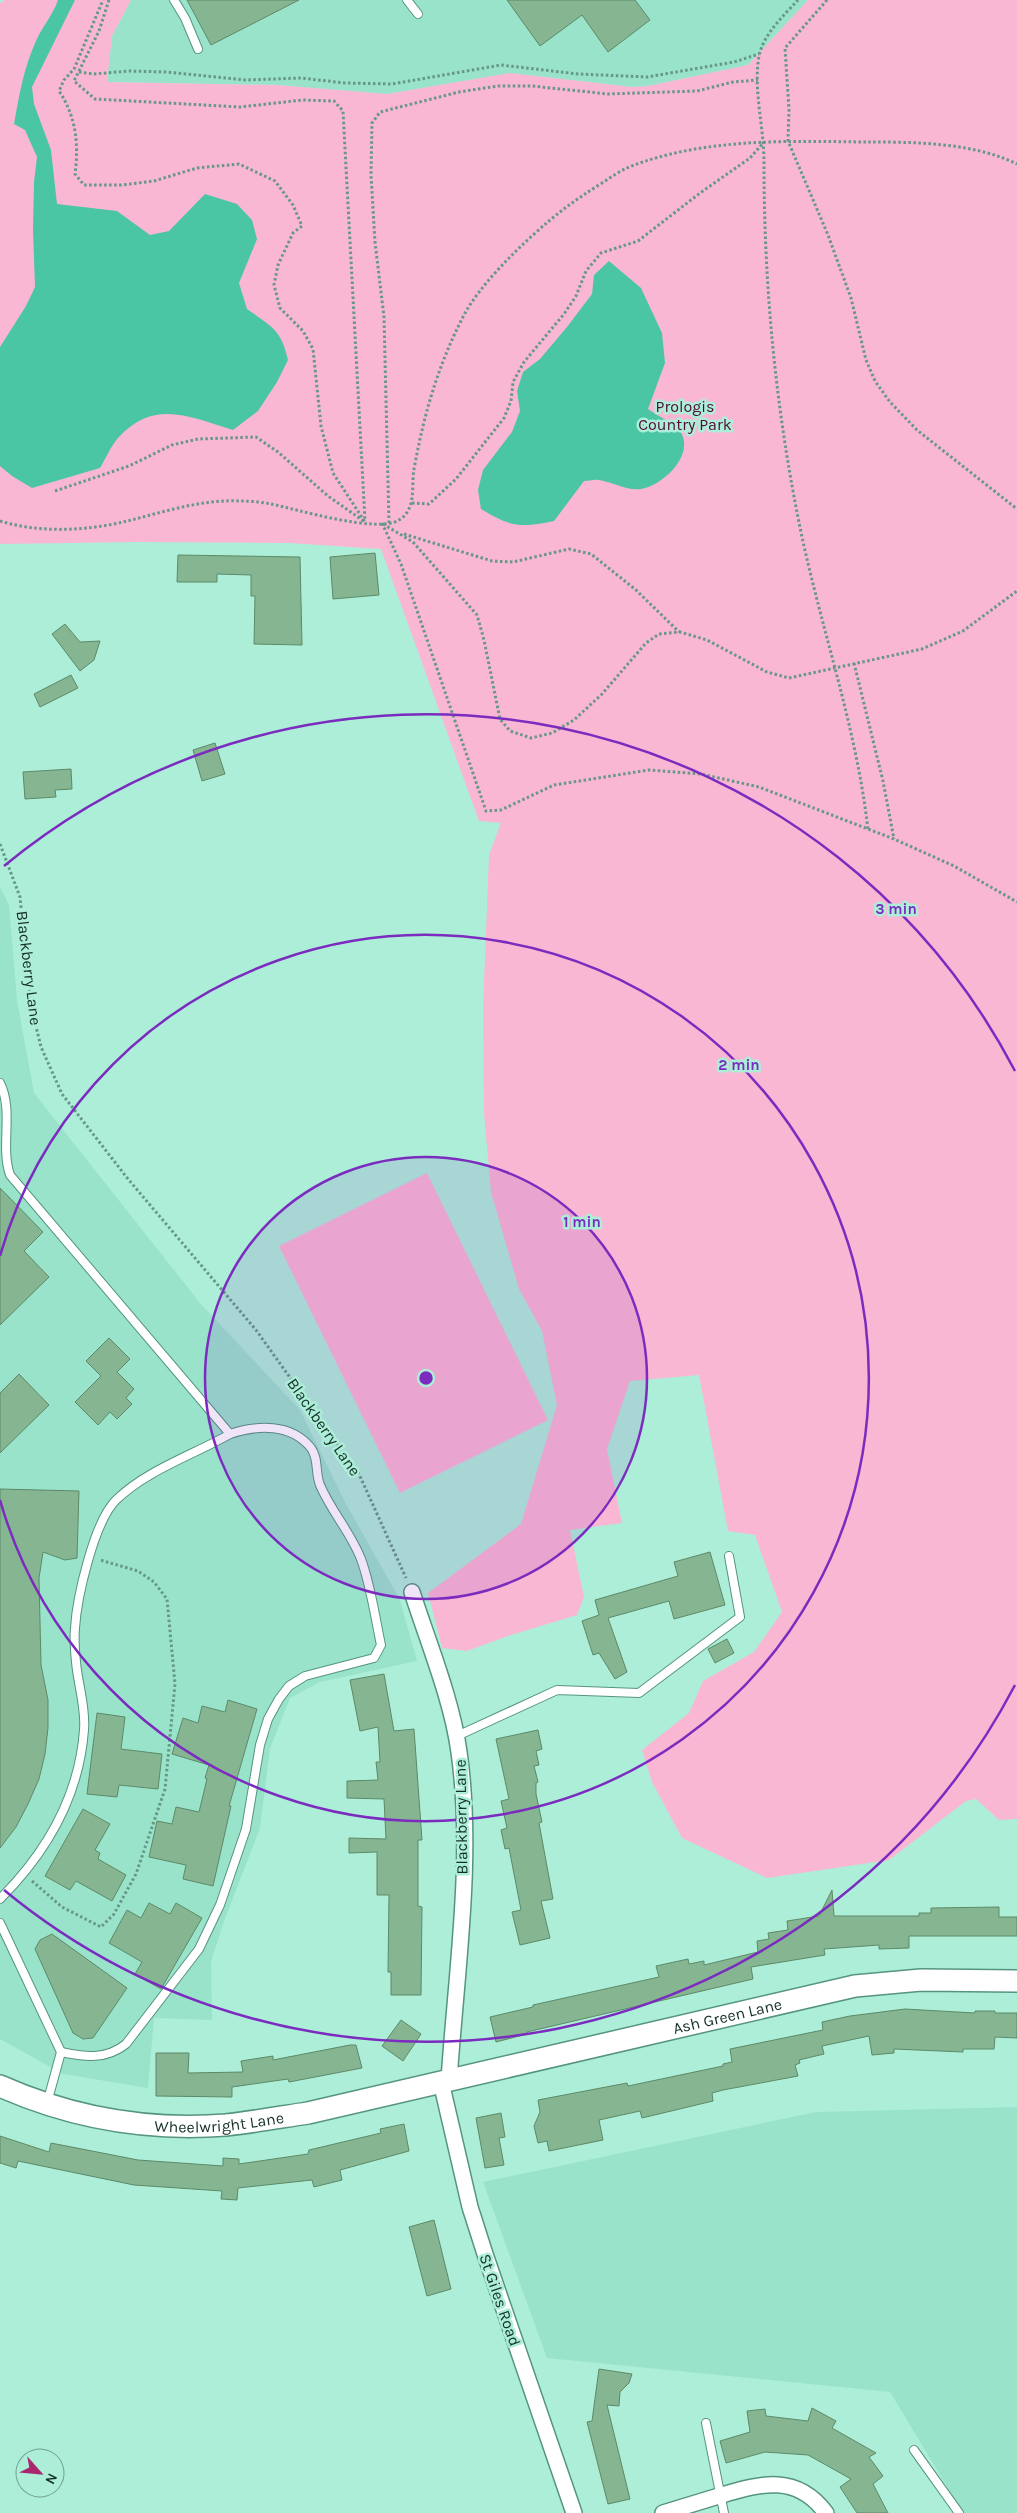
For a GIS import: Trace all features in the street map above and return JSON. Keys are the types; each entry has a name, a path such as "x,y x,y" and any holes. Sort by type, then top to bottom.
{"street":[{"name":"Blackberry Lane","path":"412,1592 457,1736 464,1804 458,1977 445,2081"},
{"name":"Ash Green Lane","path":"445,2081 855,1986 921,1980 1017,1980"},
{"name":"Wheelwright Lane","path":"0,2086 46,2105 82,2115 128,2123 175,2126 228,2124 308,2113 445,2081"},
{"name":"St Giles Road","path":"445,2081 470,2207 574,2513"},
{"path":"663,2513 720,2496 771,2484 787,2485 809,2495 826,2513"}],"lane":[{"path":"174,0 185,18 198,48"},
{"path":"407,0 418,14"},
{"path":"0,1083 6,1096 3,1144 4,1159 10,1175 230,1434"},
{"path":"0,1898 23,1875 60,1820 73,1789 84,1730 84,1712 76,1665 74,1629 90,1556 101,1522 121,1496 133,1486 230,1434 248,1428 278,1428 302,1440 311,1449 316,1459 321,1486 361,1559 381,1645 374,1658 305,1676 289,1686 268,1719 260,1745 246,1829 234,1870 199,1949 126,2044 117,2051 97,2056 61,2052"},
{"path":"457,1736 557,1690 639,1693 740,1618 729,1556"},
{"path":"0,1922 61,2052 46,2105"},
{"path":"706,2423 724,2513"},
{"path":"914,2450 959,2513"}],"path":[{"path":"103,0 74,69 64,80 59,91 70,112 76,131 78,155 75,174 84,185 122,185 154,180 197,168 240,164 274,181 293,204 302,226 293,233 278,265 274,285 280,308 303,331 313,349 321,426 333,473 365,522"},
{"path":"109,0 99,31 74,82 95,99 240,107 303,100 334,101 342,111 365,522"},
{"path":"798,0 767,37 759,54 758,80 764,142 767,265 780,424 802,537 863,786 868,830"},
{"path":"827,0 785,48 790,110 788,141 828,235 851,298 866,360 875,381 890,402 917,430 1017,509"},
{"path":"79,72 94,74 128,71 166,72 245,80 301,78 345,83 392,84 501,65 578,74 647,77 734,62 759,54"},
{"path":"389,523 384,317 374,242 372,175 372,124 380,112 459,92 498,86 532,86 608,94 697,91 732,82 758,80"},
{"path":"0,521 40,530 83,527 120,523 202,503 237,500 270,503 308,514 365,522 397,522 406,514 412,503 413,474 423,421 434,380 466,312 508,258 564,206 627,168 679,153 764,142 788,141 932,143 1004,158 1017,164"},
{"path":"412,503 429,504 444,492 488,439 508,410 513,382 524,362 564,314 576,296 586,271 601,253 638,241 700,193 750,158 764,142"},
{"path":"55,492 129,466 172,445 198,439 256,437 278,452 328,496 365,522"},
{"path":"382,523 413,542 477,615 500,719 510,731 531,738 552,733 574,720 602,694 646,643 659,634 680,632 707,640 767,672 789,678 922,649 963,631 1017,591"},
{"path":"382,523 401,564 486,811 501,810 554,785 649,770 700,774 758,788 894,839 954,866 1017,902"},
{"path":"401,533 492,562 512,562 569,549 592,554 636,590 680,632"},
{"path":"854,663 883,781 894,839"},
{"name":"Blackberry Lane","path":"0,844 20,897 31,1006 41,1047 62,1094 128,1179 256,1330 359,1474 412,1592"},
{"path":"23,1875 35,1882 62,1907 101,1927 114,1914 136,1874 165,1789 175,1684 167,1599 154,1582 138,1571 90,1556"}],"shaded area":[{"path":"58,0 75,0 32,87 34,104 51,150 57,204 117,211 150,235 169,231 205,194 237,204 252,220 257,239 239,283 247,309 263,320 279,335 288,360 277,382 258,411 233,430 187,416 173,414 159,414 145,418 118,438 100,468 32,488 0,466 0,347 26,306 35,287 33,230 34,182 37,157 25,130 14,124 28,61 38,36"},
{"path":"131,0 808,0 748,65 648,86 632,87 510,73 387,94 277,85 107,82 112,36"},
{"path":"609,261 641,288 662,333 665,363 648,409 680,431 684,440 684,450 680,459 667,476 649,487 630,489 604,481 584,481 554,521 532,525 508,523 481,509 478,490 483,470 512,432 520,411 517,391 523,372 540,359 567,327 592,294 594,275"},
{"path":"0,887 9,905 17,1000 34,1093 200,1303 300,1410 346,1504 400,1600 417,1661 320,1682 290,1698 270,1749 260,1828 223,1924 211,1962 212,2020 154,2018 148,2088 63,2074 0,2039"},
{"path":"1017,2107 1017,2513 963,2513 890,2392 547,2358 483,2182 816,2112"}],"green space":[{"name":"Prologis Country Park","path":"5,0 131,0 112,36 107,82 277,85 387,94 510,73 632,87 648,86 748,65 808,0 1017,0 1017,1819 999,1820 976,1799 966,1801 889,1860 767,1878 682,1838 652,1782 642,1750 689,1713 703,1681 754,1652 782,1612 755,1535 728,1531 699,1375 630,1381 607,1449 622,1523 570,1530 584,1597 577,1615 511,1635 467,1651 442,1648 428,1593 521,1524 557,1405 542,1331 519,1289 491,1192 484,1113 483,1009 489,855 501,823 479,821 381,549 289,543 137,542 0,544 0,3"},
{"path":"427,1173 548,1420 400,1493 279,1246"}],"building":[{"path":"187,0 299,0 211,45"},
{"path":"507,0 635,0 650,20 608,52 582,15 540,46"},
{"path":"375,553 379,595 333,599 330,557"},
{"path":"178,555 300,557 302,645 254,644 255,596 251,596 251,575 217,574 217,582 177,582"},
{"path":"65,624 80,642 100,641 94,660 80,671 52,634"},
{"path":"71,675 78,688 40,707 34,694"},
{"path":"215,743 225,774 202,781 193,750"},
{"path":"71,769 72,789 55,790 56,797 25,799 23,772"},
{"path":"0,1188 43,1232 24,1251 49,1277 0,1325"},
{"path":"109,1338 130,1359 117,1372 134,1389 126,1398 132,1404 117,1419 110,1412 98,1425 75,1402 101,1376 86,1361"},
{"path":"19,1374 49,1405 0,1453 0,1393"},
{"path":"0,1489 79,1491 77,1558 65,1560 43,1552 39,1578 41,1665 48,1700 48,1728 45,1754 39,1779 28,1804 16,1827 0,1848"},
{"path":"710,1552 725,1605 674,1619 669,1601 608,1618 627,1672 615,1679 599,1653 593,1655 582,1621 599,1615 595,1600 678,1576 674,1562"},
{"path":"727,1639 734,1653 715,1663 708,1649"},
{"path":"384,1674 394,1731 414,1729 422,1840 418,1840 418,1906 422,1907 421,1995 391,1995 391,1972 388,1972 389,1895 377,1895 377,1852 349,1853 349,1838 386,1839 384,1799 347,1798 347,1781 378,1780 376,1762 380,1762 378,1727 360,1731 350,1680"},
{"path":"228,1700 257,1709 229,1806 231,1806 213,1886 183,1879 186,1865 149,1857 157,1821 172,1824 176,1807 199,1812 209,1765 172,1754 183,1718 198,1723 202,1706 225,1712"},
{"path":"97,1713 125,1717 121,1749 162,1754 158,1789 119,1785 117,1797 87,1794"},
{"path":"538,1730 542,1749 536,1751 539,1765 534,1766 538,1782 536,1783 536,1794 542,1822 539,1823 553,1899 541,1901 550,1938 520,1945 512,1912 521,1910 509,1848 505,1849 501,1830 507,1828 501,1801 509,1799 496,1739"},
{"path":"83,1809 110,1824 95,1850 100,1853 98,1859 126,1875 112,1901 76,1881 70,1890 45,1876"},
{"path":"832,1890 834,1916 919,1916 919,1913 931,1913 931,1908 999,1907 999,1917 1017,1917 1017,1936 909,1936 909,1948 879,1949 879,1945 824,1949 825,1955 751,1967 753,1979 527,2032 527,2034 496,2042 490,2017 533,2007 533,2005 659,1977 656,1966 688,1959 689,1964 704,1961 704,1965 758,1952 757,1941 769,1939 768,1933 788,1930 787,1921 819,1916"},
{"path":"149,1903 170,1914 176,1903 202,1918 161,1989 135,1974 142,1962 109,1943 127,1910 141,1918"},
{"path":"52,1934 127,1988 93,2038 83,2039 73,2033 35,1949 40,1940"},
{"path":"905,2009 1017,2013 1017,2038 995,2037 994,2049 963,2049 963,2052 894,2049 894,2053 872,2055 869,2036 822,2046 824,2054 799,2060 800,2063 795,2065 798,2076 723,2090 712,2093 713,2101 642,2118 640,2111 599,2120 603,2140 549,2151 547,2141 538,2143 534,2126 540,2112 538,2100 627,2083 628,2086 723,2066 723,2064 732,2062 730,2049 823,2030 822,2022 850,2016"},
{"path":"401,2020 421,2034 403,2061 382,2046"},
{"path":"356,2045 362,2068 289,2082 288,2079 232,2087 232,2097 156,2096 156,2053 189,2053 188,2073 243,2072 241,2061 273,2056 273,2060"},
{"path":"501,2113 505,2137 499,2138 504,2165 485,2168 476,2118"},
{"path":"404,2124 409,2151 340,2170 342,2180 314,2187 312,2180 238,2188 237,2200 221,2199 222,2191 134,2185 18,2161 16,2168 0,2163 0,2136 49,2152 51,2143 138,2160 223,2166 223,2158 239,2159 239,2164 308,2154 309,2150 381,2133 380,2129"},
{"path":"434,2220 451,2289 427,2296 409,2227"},
{"path":"599,2369 632,2374 629,2383 620,2392 619,2406 607,2405 630,2499 608,2504 587,2422 592,2421"},
{"path":"812,2408 836,2421 832,2428 876,2453 869,2457 883,2476 873,2484 888,2513 857,2513 840,2487 851,2479 808,2455 765,2452 726,2463 720,2441 750,2432 747,2411 765,2409 766,2416 808,2421"}]}
